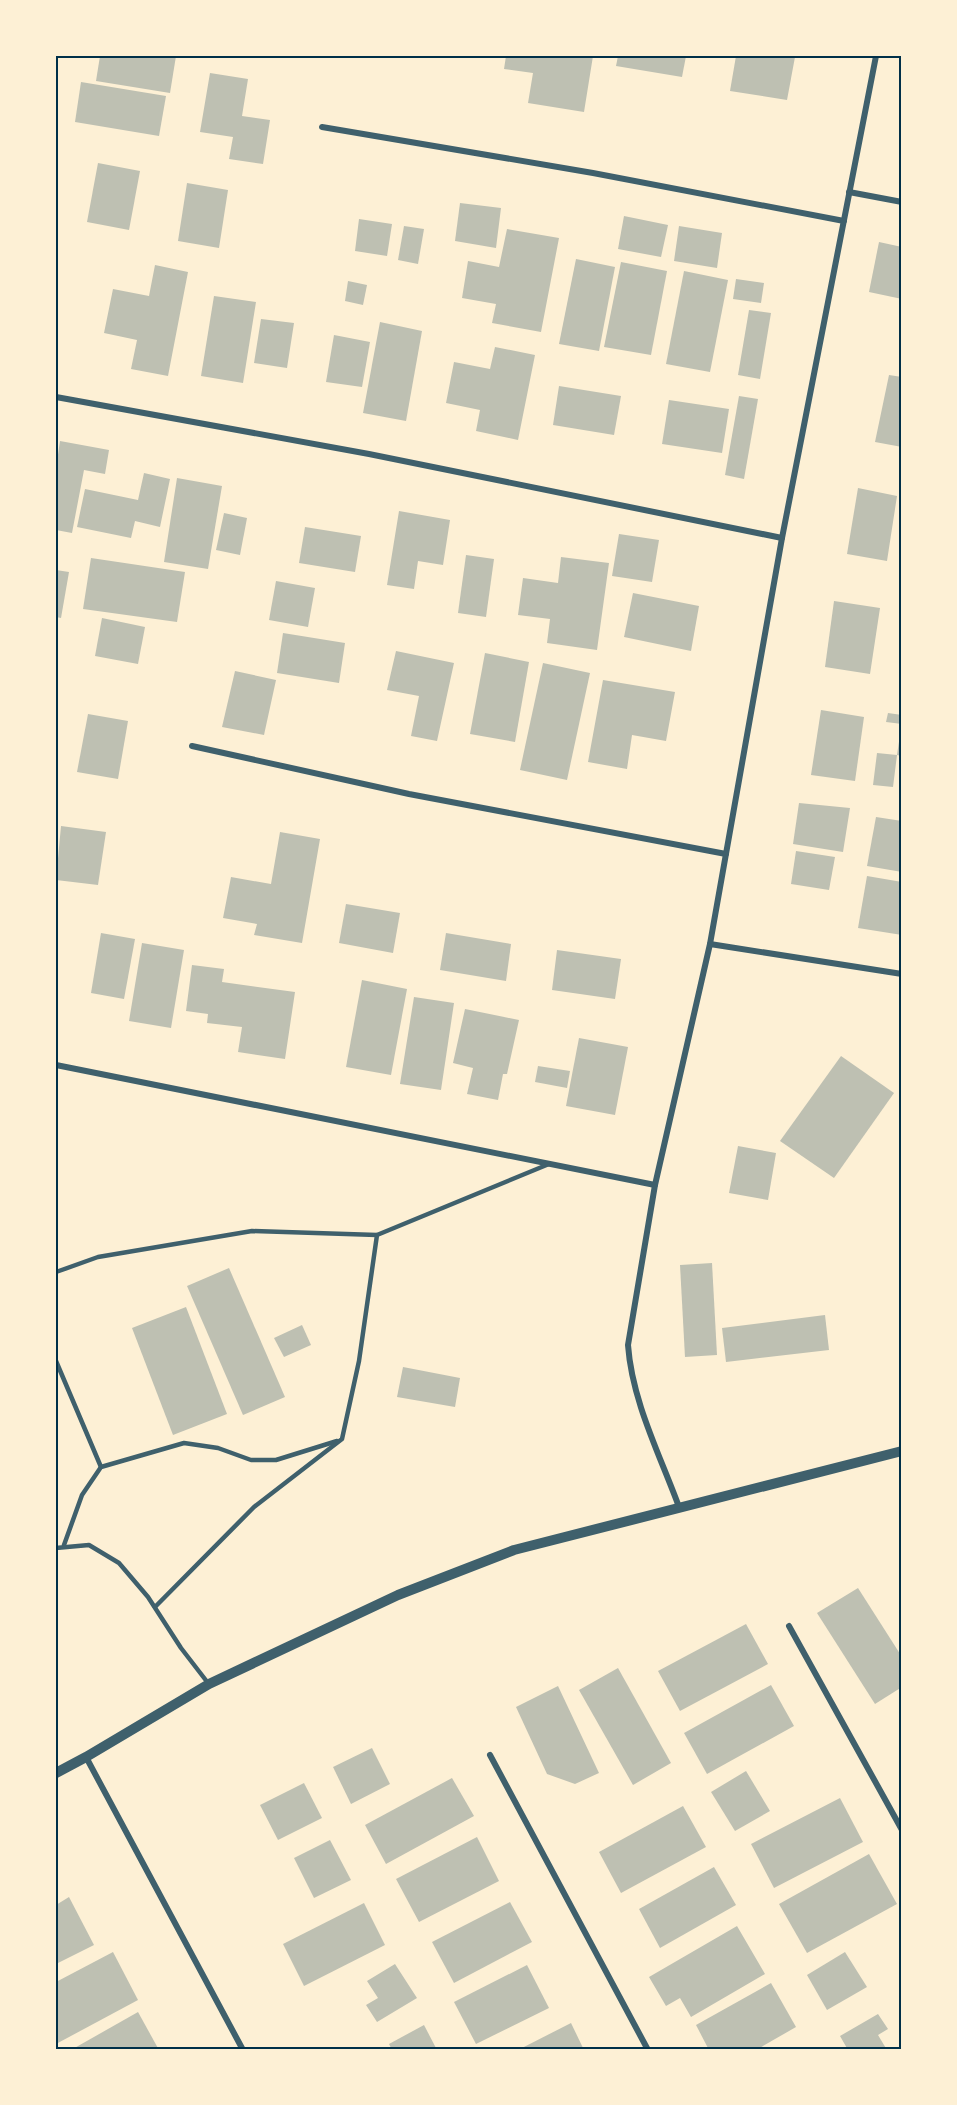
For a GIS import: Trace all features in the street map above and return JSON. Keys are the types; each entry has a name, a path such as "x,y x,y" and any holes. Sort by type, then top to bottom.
{"street":[{"path":"680,1507 642,1408 630,1368 628,1345 655,1185 710,944 782,538 876,56"},
{"path":"322,127 593,172 844,220"},
{"path":"849,192 902,202"},
{"path":"56,397 369,454 782,538"},
{"path":"192,746 409,794 726,854"},
{"path":"710,944 902,974"},
{"path":"56,1065 655,1185"},
{"path":"56,1773 209,1684 398,1595 514,1550 902,1451"},
{"path":"789,1626 902,1830"},
{"path":"490,1755 648,2049"},
{"path":"86,1757 243,2049"}],"lane":[{"path":"56,1272 98,1257 252,1231 377,1235 549,1164"},
{"path":"155,1607 254,1507 342,1439 359,1361 377,1235"},
{"path":"56,1361 101,1467"},
{"path":"64,1545 82,1495 101,1467 184,1443 218,1448 251,1460 276,1460 342,1439"},
{"path":"56,1548 64,1545 89,1545 119,1563 155,1607 181,1648 209,1684"}],"building":[{"path":"100,56 176,56 170,93 96,81"},
{"path":"506,56 593,56 584,112 528,103 533,73 504,69"},
{"path":"618,56 686,56 682,77 616,66"},
{"path":"736,56 795,57 787,100 730,91"},
{"path":"210,73 248,79 242,116 270,120 263,164 229,159 233,137 200,132"},
{"path":"81,82 166,96 159,136 75,122"},
{"path":"98,163 140,171 129,230 87,222"},
{"path":"187,183 228,190 219,248 178,241"},
{"path":"460,203 501,208 496,248 455,241"},
{"path":"624,216 668,225 661,257 618,249"},
{"path":"359,219 392,224 387,256 355,251"},
{"path":"404,226 424,229 418,264 398,260"},
{"path":"679,226 722,233 717,268 674,261"},
{"path":"507,229 559,238 541,332 492,323 496,304 462,298 468,261 499,267"},
{"path":"879,242 902,247 902,299 869,292"},
{"path":"576,259 615,267 599,351 559,344"},
{"path":"621,262 667,271 651,355 604,347"},
{"path":"155,265 188,272 168,376 131,369 137,340 104,333 113,289 149,296"},
{"path":"684,271 728,280 710,372 666,364"},
{"path":"736,279 764,283 761,303 733,299"},
{"path":"348,281 367,285 363,305 345,301"},
{"path":"214,296 256,302 243,383 201,376"},
{"path":"749,310 771,313 760,379 738,375"},
{"path":"261,319 294,323 287,368 254,363"},
{"path":"380,322 422,331 406,421 363,413"},
{"path":"334,335 370,342 362,387 326,382"},
{"path":"495,347 535,355 518,440 476,431 480,410 446,403 454,362 490,369"},
{"path":"889,375 902,377 902,447 875,442"},
{"path":"559,386 621,396 614,435 553,425"},
{"path":"739,396 758,399 744,479 725,475"},
{"path":"669,400 729,409 722,453 662,444"},
{"path":"60,441 109,450 105,474 84,470 72,533 56,530 56,468"},
{"path":"144,473 170,479 160,527 135,521 131,538 77,527 85,489 138,500"},
{"path":"177,478 222,486 208,569 164,562"},
{"path":"858,488 897,496 887,561 847,554"},
{"path":"399,511 450,520 443,565 418,561 414,589 387,585"},
{"path":"224,513 247,518 240,555 216,550"},
{"path":"305,527 361,536 355,572 299,563"},
{"path":"619,534 659,540 652,582 612,576"},
{"path":"466,555 494,559 486,617 458,613"},
{"path":"561,557 609,563 597,650 547,643 550,619 518,615 523,578 558,583"},
{"path":"91,558 185,572 177,622 83,609"},
{"path":"56,570 69,572 61,618 56,617"},
{"path":"276,581 315,588 308,627 269,620"},
{"path":"633,593 699,606 691,651 624,637"},
{"path":"834,601 880,608 870,674 825,667"},
{"path":"102,618 145,627 138,664 95,656"},
{"path":"283,633 345,643 339,683 277,673"},
{"path":"396,651 454,663 437,741 411,736 419,696 387,690"},
{"path":"485,653 529,662 515,742 470,734"},
{"path":"543,663 590,673 567,780 520,770"},
{"path":"235,671 276,680 264,735 222,727"},
{"path":"603,680 675,692 666,741 632,735 627,769 588,762"},
{"path":"821,710 864,717 855,781 811,775"},
{"path":"888,713 902,715 902,724 886,722"},
{"path":"88,714 128,721 118,779 77,772"},
{"path":"900,735 902,756 897,755"},
{"path":"877,753 897,755 893,787 873,785"},
{"path":"799,803 850,808 843,852 793,844"},
{"path":"876,817 902,821 902,872 867,866"},
{"path":"61,826 106,832 98,885 56,880"},
{"path":"280,832 320,839 302,943 254,935 257,924 223,918 231,877 271,884"},
{"path":"796,851 835,857 829,890 791,884"},
{"path":"867,876 902,882 902,935 858,928"},
{"path":"346,904 400,913 393,953 339,943"},
{"path":"101,933 135,939 124,999 91,993"},
{"path":"446,933 511,944 506,981 440,970"},
{"path":"142,943 184,950 171,1028 129,1021"},
{"path":"557,950 621,959 615,999 552,990"},
{"path":"192,965 224,969 222,982 295,992 285,1059 238,1052 242,1027 207,1023 208,1014 186,1011"},
{"path":"362,980 407,989 391,1075 346,1067"},
{"path":"414,997 454,1003 441,1090 400,1084"},
{"path":"465,1009 519,1020 507,1074 503,1074 498,1100 467,1094 473,1068 453,1063"},
{"path":"579,1038 628,1047 615,1115 566,1106"},
{"path":"841,1056 894,1093 834,1178 780,1141"},
{"path":"538,1066 570,1071 567,1088 535,1082"},
{"path":"738,1146 776,1153 768,1200 729,1193"},
{"path":"712,1263 717,1355 685,1357 680,1265"},
{"path":"229,1268 285,1397 243,1415 187,1286"},
{"path":"186,1307 227,1414 173,1435 132,1328"},
{"path":"825,1315 829,1350 726,1362 722,1328"},
{"path":"302,1325 311,1345 284,1357 274,1338"},
{"path":"403,1367 460,1378 455,1407 397,1397"},
{"path":"858,1588 902,1657 902,1687 875,1704 817,1613"},
{"path":"746,1624 768,1664 680,1711 658,1671"},
{"path":"618,1668 671,1763 633,1785 579,1690"},
{"path":"771,1685 794,1726 707,1774 684,1733"},
{"path":"558,1686 599,1773 575,1784 547,1774 516,1707"},
{"path":"372,1748 390,1784 351,1804 333,1767"},
{"path":"746,1771 770,1811 735,1831 711,1792"},
{"path":"452,1778 474,1816 386,1864 365,1825"},
{"path":"304,1783 322,1818 278,1840 260,1805"},
{"path":"840,1798 863,1842 774,1888 751,1844"},
{"path":"683,1806 706,1847 621,1893 599,1852"},
{"path":"477,1837 499,1881 419,1922 396,1879"},
{"path":"330,1840 351,1880 314,1898 294,1858"},
{"path":"869,1854 897,1904 807,1953 779,1904"},
{"path":"714,1867 736,1905 660,1948 639,1909"},
{"path":"69,1897 94,1945 56,1964 56,1905"},
{"path":"510,1902 532,1942 454,1983 432,1942"},
{"path":"364,1903 385,1945 304,1986 283,1944"},
{"path":"737,1926 765,1974 691,2017 680,1998 666,2006 649,1977"},
{"path":"113,1952 138,2000 56,2044 56,1982"},
{"path":"845,1952 867,1987 827,2010 807,1975"},
{"path":"395,1964 417,1998 377,2022 366,2005 378,1998 367,1981"},
{"path":"527,1965 549,2008 476,2044 454,2002"},
{"path":"771,1983 796,2027 756,2050 709,2050 696,2025"},
{"path":"138,2012 159,2050 71,2050"},
{"path":"878,2014 888,2029 878,2035 887,2050 848,2050 840,2036"},
{"path":"571,2023 584,2050 518,2050"},
{"path":"424,2025 437,2050 392,2050 389,2044"}]}
